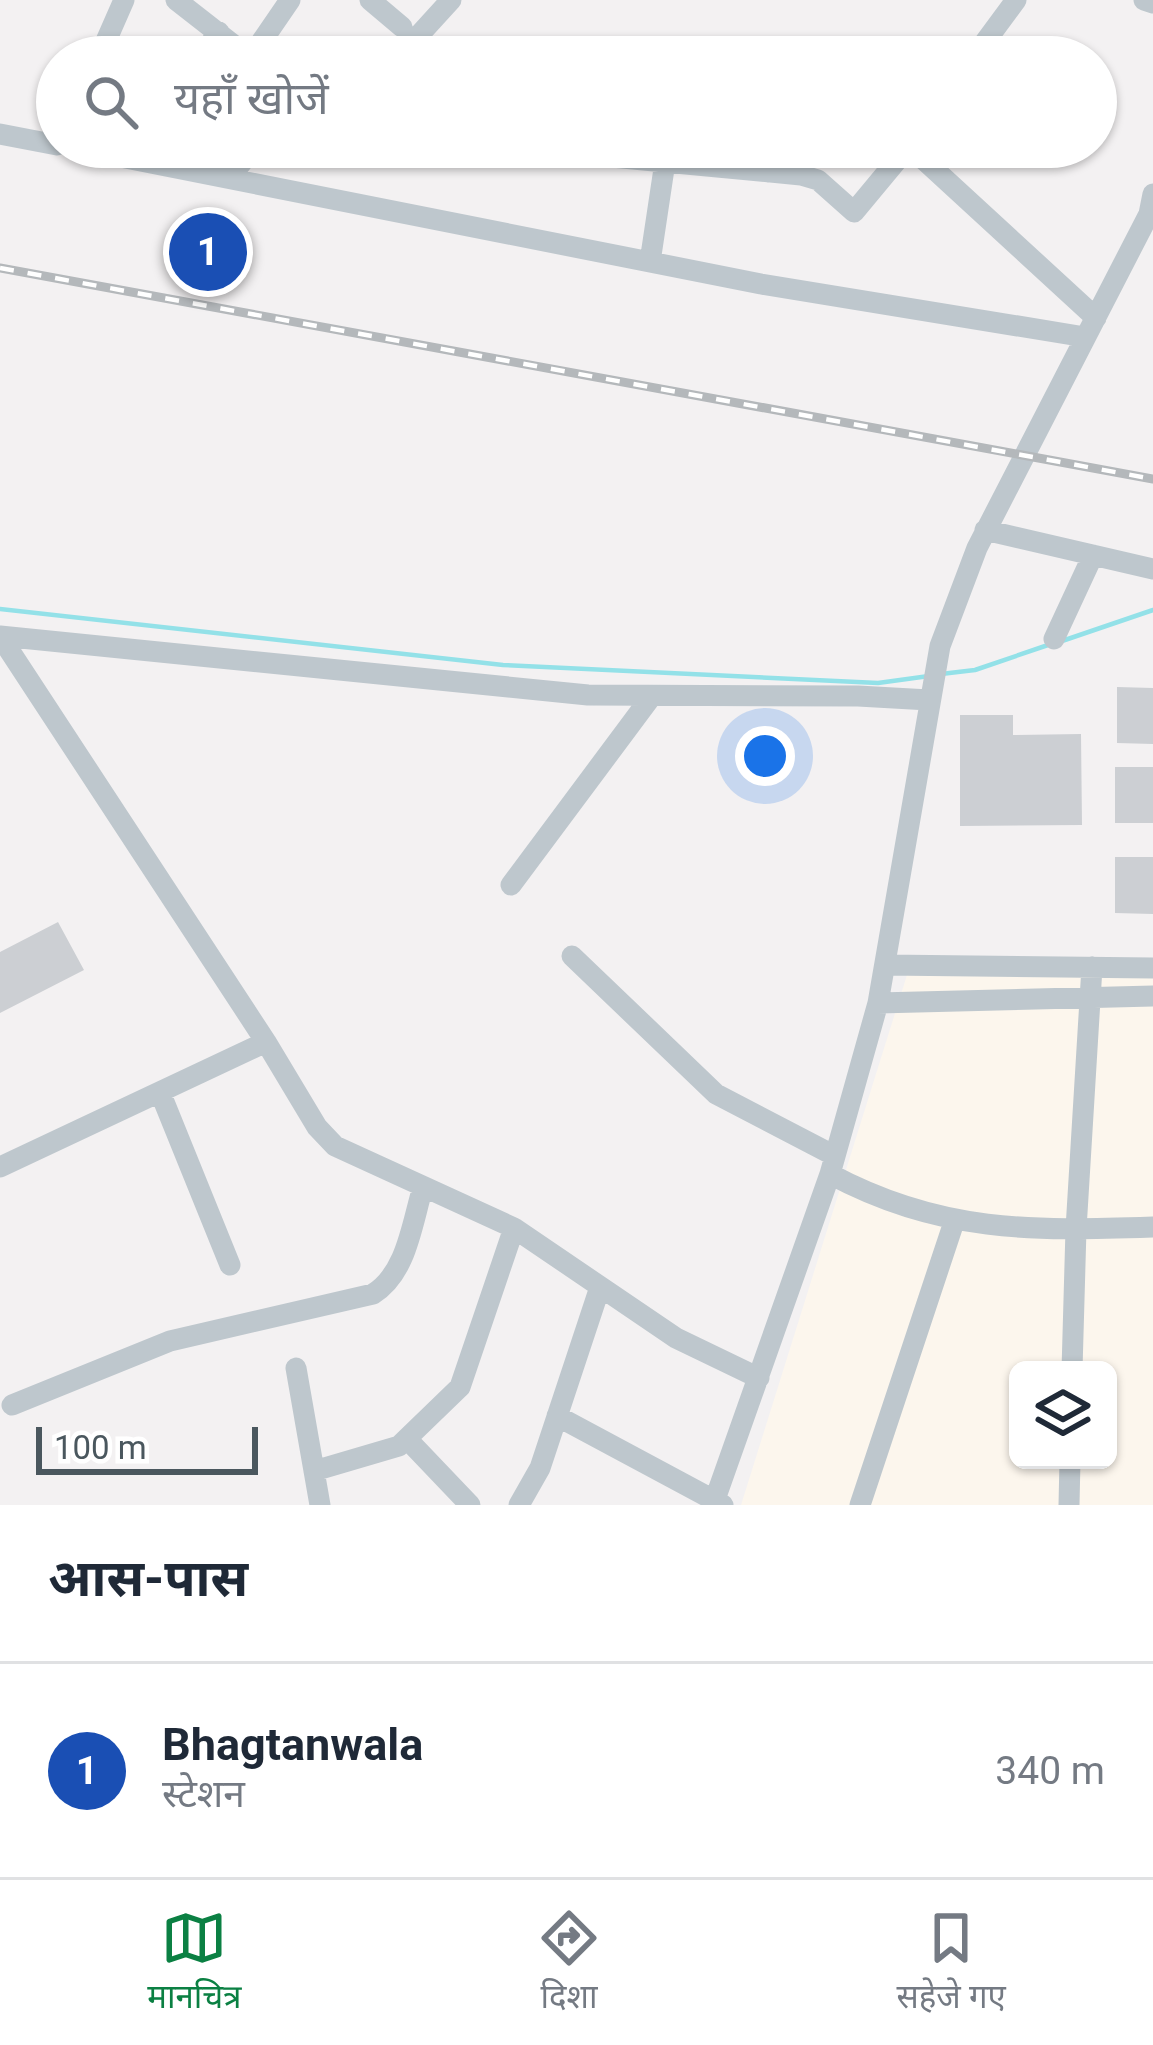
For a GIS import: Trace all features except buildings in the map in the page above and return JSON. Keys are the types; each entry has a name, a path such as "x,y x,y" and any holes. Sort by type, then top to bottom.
{"street":[{"path":"108,36 124,0"},
{"path":"176,0 224,36"},
{"path":"265,36 290,0"},
{"path":"370,0 402,27"},
{"path":"418,36 451,0"},
{"path":"989,36 1016,0"},
{"path":"1144,0 1153,3"},
{"path":"216,36 219,32"},
{"path":"0,134 36,141"},
{"path":"197,168 831,297 1090,327"},
{"path":"231,176 237,168"},
{"path":"650,262 673,168"},
{"path":"744,168 818,180 854,212 891,168"},
{"path":"769,172 770,168"},
{"path":"930,168 1090,327"},
{"path":"557,1416 717,1504 832,1165 878,1004 940,646 985,530 1152,206"},
{"path":"985,530 1153,569"},
{"path":"1054,639 1094,555"},
{"path":"0,636 538,691 651,697 930,696"},
{"path":"0,636 317,1126 335,1146 514,1228 676,1338 759,1378"},
{"path":"511,885 651,697"},
{"path":"572,956 716,1094 872,1194 954,1222 1076,1229 1153,1227"},
{"path":"886,965 1153,968"},
{"path":"1011,966 1011,998"},
{"path":"1072,1361 1092,967"},
{"path":"878,1004 1153,996"},
{"path":"0,1168 266,1042"},
{"path":"160,1092 230,1265"},
{"path":"12,1405 170,1341 373,1294 399,1267 423,1187"},
{"path":"860,1505 954,1222"},
{"path":"314,1472 387,1452 408,1440 466,1378 514,1228"},
{"path":"519,1505 540,1468 600,1286"},
{"path":"296,1368 320,1505"},
{"path":"408,1440 470,1505"},
{"path":"1069,1505 1070,1469"}],"shaded area":[{"path":"912,959 1153,960 1153,1505 741,1505"}],"waterway":[{"path":"0,609 503,665 878,683 929,676"},
{"path":"1062,641 1153,610"},
{"path":"941,674 975,670 1051,644"}],"railway":[{"path":"0,268 1153,479"}],"place":[{"name":"Bhagtanwala","path":"208,252"}]}
